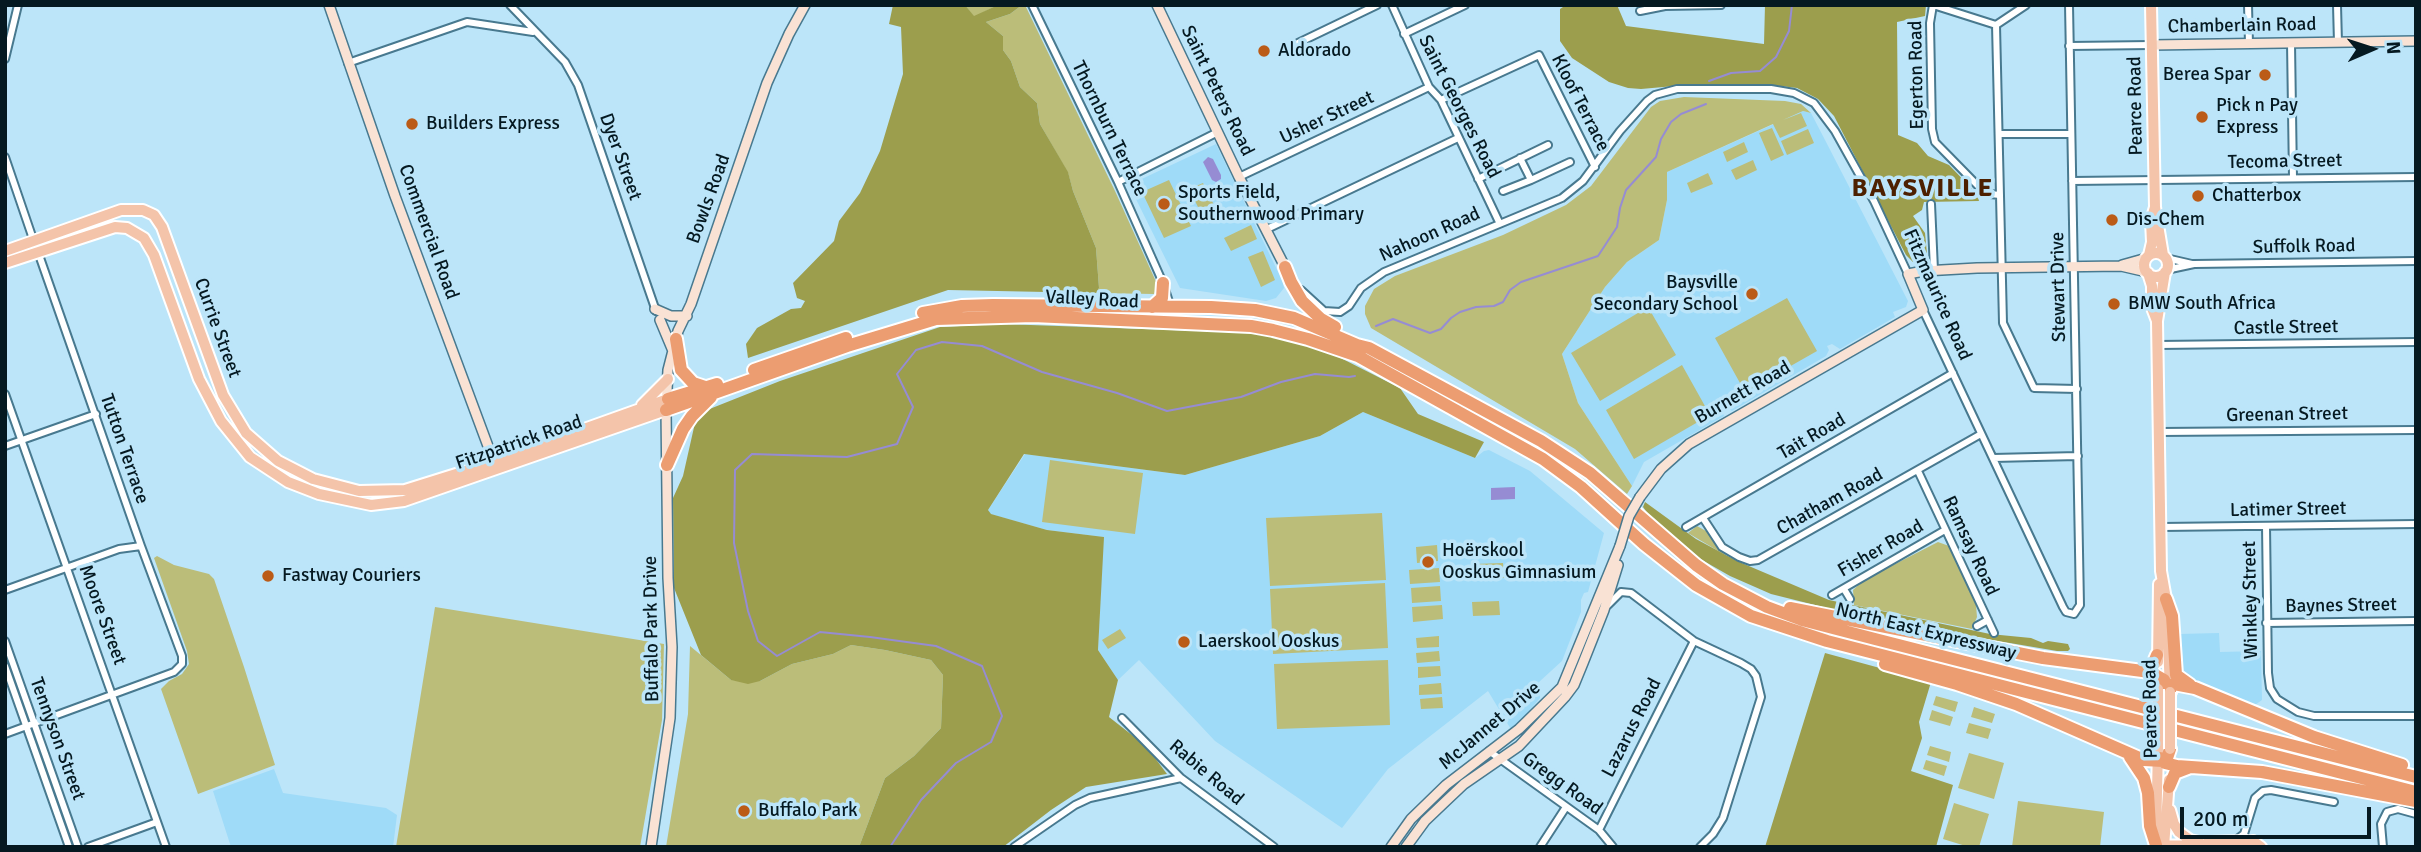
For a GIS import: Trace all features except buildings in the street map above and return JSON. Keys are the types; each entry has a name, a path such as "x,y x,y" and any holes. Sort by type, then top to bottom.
{"highway":[{"path":"1285,267 1297,294 1308,308 1369,348"},
{"path":"1152,307 1162,298 1163,283"},
{"name":"Valley Road","path":"711,390 855,334 932,311 993,305 1222,308 1281,315 1312,324 1369,348 1481,410"},
{"path":"1171,308 1183,319 1235,325"},
{"name":"Valley Road","path":"667,405 936,319 1033,316 1251,326 1298,337 1358,356 1505,438"},
{"path":"667,465 683,429 711,390 694,383 681,370 676,340"},
{"name":"North East Expressway","path":"1481,410 1569,458 1696,565 1752,599 1786,615 2416,777"},
{"name":"North East Expressway","path":"1505,438 1543,459 1581,486 1696,585 1751,616 1827,641 2416,792"},
{"path":"1752,599 1800,611 2043,658 2157,674 2164,691 2195,688"},
{"path":"2166,599 2172,616 2176,675 2195,688 2314,737 2416,769"},
{"path":"1827,641 1839,651 1957,684 2016,704 2137,758 2162,756 2195,767 2262,772 2416,801"},
{"path":"2141,671 2152,667 2157,655"},
{"path":"2118,749 2135,763 2144,778 2148,793 2150,826 2160,846"},
{"path":"2169,790 2175,773 2195,767"}],"main road":[{"name":"Pearce Road","path":"2151,5 2155,207 2168,265 2157,321 2161,527 2157,674"},
{"name":"Pearce Road","path":"2155,207 2151,220 2152,242 2144,265 2152,286 2152,308 2157,321"},
{"name":"Currie Street","path":"5,251 121,210 143,210 154,215 162,227 223,395 246,433 278,461 313,479 359,491 405,490"},
{"name":"Currie Street","path":"5,264 115,227 127,228 144,238 154,255 199,379 221,421 250,457 288,482 318,494 383,506"},
{"path":"2148,257 2158,253 2164,256"},
{"path":"2148,273 2157,276 2166,271"},
{"path":"638,409 668,379"},
{"name":"Fitzpatrick Road","path":"405,490 495,466 667,405"},
{"name":"Fitzpatrick Road","path":"383,506 404,501 638,409 667,405"},
{"name":"Pearce Road","path":"2160,846 2166,599 2161,571"},
{"name":"Pearce Road","path":"2160,846 2169,790 2162,756 2164,691"},
{"path":"2169,790 2171,816 2179,832 2190,840 2251,844"},
{"path":"2160,846 2202,846 2209,842"}],"street":[{"path":"5,59 18,5"},
{"name":"Commercial Road","path":"329,5 347,64 495,466"},
{"name":"Dyer Street","path":"510,5 565,62 578,85 660,320"},
{"name":"Bowls Road","path":"667,405 668,379 676,340 687,316 767,83 804,5"},
{"name":"Thornburn Terrace","path":"1032,5 1118,182 1163,283 1171,308"},
{"name":"Saint Peters Road","path":"1157,5 1238,177 1285,267"},
{"path":"1298,43 1377,5"},
{"name":"Saint Georges Road","path":"1392,5 1429,87 1441,100 1499,222"},
{"path":"1404,34 1465,5"},
{"path":"1640,11 1653,7 1721,5"},
{"path":"1933,5 1996,25"},
{"name":"Egerton Road","path":"1933,5 1930,23 1932,129 1935,142 1983,191 2000,195"},
{"path":"1996,25 2026,5"},
{"name":"Stewart Drive","path":"2068,5 2079,568"},
{"path":"2248,5 2249,44"},
{"path":"2337,5 2338,43"},
{"path":"347,64 467,22 534,32"},
{"path":"1996,25 2004,328 2032,386 2040,390 2077,389"},
{"name":"Chamberlain Road","path":"2152,45 2416,41"},
{"path":"2291,43 2293,178"},
{"path":"2069,46 2152,45"},
{"name":"Kloof Terrace","path":"1441,100 1536,54 1542,58 1595,167"},
{"name":"Usher Street","path":"1238,177 1429,87"},
{"name":"Fitzmaurice Road","path":"1595,167 1630,118 1655,95 1677,89 1771,89 1794,93 1814,103 1835,131 1874,201 2063,607 2071,615 2078,612 2080,605 2079,568"},
{"path":"1118,182 1218,132"},
{"path":"1999,134 2071,134"},
{"path":"1267,229 1458,138"},
{"path":"1478,179 1548,145"},
{"path":"5,157 33,239"},
{"path":"1520,158 1531,180"},
{"path":"1503,191 1570,162"},
{"path":"1499,222 1562,198 1595,167"},
{"name":"Tecoma Street","path":"2072,181 2416,177"},
{"path":"1931,204 1934,270"},
{"name":"Nahoon Road","path":"1285,267 1320,309 1328,313 1345,310 1359,291 1384,272 1499,222"},
{"name":"Tutton Terrace","path":"38,251 182,656 182,664 174,672 113,694"},
{"name":"Suffolk Road","path":"2164,256 2194,264"},
{"path":"2121,266 2148,257"},
{"name":"Suffolk Road","path":"2166,271 2194,264 2416,261"},
{"path":"1908,274 1934,270 2075,266 2121,266 2148,273"},
{"path":"655,309 671,316 687,316"},
{"name":"Burnett Road","path":"1620,545 1629,516 1640,496 1661,469 1689,444 1923,310"},
{"path":"660,320 676,340"},
{"path":"660,320 676,340"},
{"name":"Castle Street","path":"2158,345 2416,342"},
{"name":"Tait Road","path":"1686,527 1953,373"},
{"name":"Moore Street","path":"5,394 166,847"},
{"name":"Buffalo Park Drive","path":"651,847 670,718 672,647 668,578 667,405"},
{"path":"5,446 96,414"},
{"name":"Greenan Street","path":"2159,432 2416,429"},
{"name":"Chatham Road","path":"1703,518 1722,547 1750,561 1759,560 1981,434"},
{"path":"1993,458 2078,456"},
{"name":"Ramsay Road","path":"1917,471 1994,634"},
{"name":"Latimer Street","path":"2161,527 2416,524"},
{"name":"Winkley Street","path":"2266,526 2268,673 2270,688 2277,699 2290,709 2306,715 2416,716"},
{"name":"Fisher Road","path":"1832,595 1945,530"},
{"path":"1600,607 1611,589 1620,545"},
{"name":"McJannet Drive","path":"1405,847 1425,821 1464,784 1519,746 1556,701 1600,607 1620,545"},
{"path":"5,590 120,549 141,546"},
{"path":"1844,589 1850,599"},
{"path":"1600,607 1627,591 1694,641 1751,669 1756,676 1760,697 1723,818 1713,834 1700,847"},
{"path":"1977,626 1988,621"},
{"name":"Baynes Street","path":"2266,623 2416,621"},
{"name":"Tennyson Street","path":"5,641 78,847"},
{"name":"Lazarus Road","path":"1599,830 1694,641"},
{"name":"Tennyson Street","path":"5,666 69,847"},
{"path":"5,734 113,694"},
{"name":"McJannet Drive","path":"1391,847 1411,819 1446,785 1556,701"},
{"name":"Rabie Road","path":"1122,718 1181,778 1273,847"},
{"name":"Gregg Road","path":"1489,751 1599,830 1613,847"},
{"path":"1014,847 1075,805 1090,798 1181,778"},
{"path":"2251,844 2244,834 2249,815 2257,796 2266,790 2334,802"},
{"path":"1540,847 1566,807"},
{"path":"2384,847 2381,824 2384,815 2390,810 2398,809 2416,814"},
{"path":"2249,815 2251,844"},
{"path":"88,847 157,822"}],"shaded area":[{"path":"893,5 965,5 974,16 998,5 1022,5 1010,14 986,22 1003,36 1003,50 1011,61 1020,87 1037,103 1040,124 1068,172 1096,248 1099,288 1096,293 948,290 748,358 746,344 757,328 791,309 801,308 805,301 797,298 793,283 834,241 839,221 860,193 880,151 903,74 901,27 889,24"},
{"path":"1566,5 1617,5 1626,26 1764,44 1765,5 1926,5 1925,16 1897,22 1898,135 1917,143 1928,156 1949,165 1977,194 1979,201 1924,202 1922,210 1913,216 1925,233 1927,254 1913,262 1906,255 1834,116 1818,99 1797,88 1764,84 1697,84 1641,89 1609,82 1572,58 1560,41 1560,9"},
{"name":"Baysville Secondary School","path":"1803,111 1811,113 1908,301 1906,307 1893,312 1895,317 1840,349 1832,344 1827,346 1829,350 1826,356 1732,411 1729,409 1723,413 1724,416 1644,462 1632,486 1578,403 1562,354 1605,287 1627,262 1659,240 1667,200 1667,172"},
{"path":"1216,144 1283,282 1284,288 1276,298 1266,301 1180,288 1129,185"},
{"path":"1208,157 1213,159 1221,175 1221,179 1216,182 1212,180 1203,162"},
{"path":"1002,324 1257,333 1313,344 1400,388 1418,414 1484,442 1475,458 1363,412 1320,436 1185,475 1024,454 988,510 991,514 1047,530 1104,537 1098,650 1118,680 1109,717 1146,746 1167,774 1086,787 1003,847 859,847 885,778 914,756 941,728 943,675 931,660 851,645 833,654 792,664 760,681 748,684 731,680 701,655 674,588 673,498 683,476 697,414 780,381 940,327"},
{"path":"1363,412 1475,458 1489,450 1530,471 1604,533 1588,592 1584,593 1581,600 1581,612 1562,661 1539,682 1540,698 1512,731 1488,691 1388,769 1342,828 1215,741 1139,660 1118,680 1098,650 1103,537 1047,530 990,514 988,510 1025,454 1185,475 1320,436"},
{"path":"1515,487 1515,499 1491,500 1491,488"},
{"path":"1645,502 1696,539 1737,561 1829,600 1990,634 2031,638 2043,643 2048,641 2068,644 2070,649 2057,651 1992,640 1835,610 1771,594 1702,560 1654,522 1643,507"},
{"path":"2219,633 2220,652 2261,651 2262,700 2255,705 2181,674 2179,634"},
{"path":"1825,653 1931,682 1919,722 1922,738 1911,771 1953,785 1936,847 1765,847"},
{"path":"274,769 283,793 386,808 397,815 393,847 231,847 213,791"}],"green space":[{"path":"965,5 998,5 974,17"},
{"path":"1025,5 1115,191 1158,286 1154,294 1096,293 1099,288 1096,248 1068,173 1040,124 1037,103 1020,87 1011,61 1003,50 1003,36 986,22 1010,14"},
{"path":"1684,97 1785,101 1801,104 1811,113 1803,111 1783,120 1801,113 1807,126 1780,138 1773,124 1667,172 1667,200 1659,240 1627,262 1605,287 1562,354 1578,403 1632,486 1627,494 1575,449 1371,328 1365,314 1365,306 1374,289 1395,276 1503,235 1566,205 1591,186 1651,107 1660,101"},
{"path":"1772,128 1784,155 1771,161 1759,133"},
{"path":"1808,129 1814,143 1787,155 1781,141"},
{"path":"1744,142 1748,152 1727,162 1723,152"},
{"path":"1753,160 1757,170 1736,180 1731,170"},
{"path":"1708,173 1713,184 1691,193 1687,183"},
{"name":"Sports Field, Southernwood Primary","path":"1169,180 1191,226 1164,238 1142,192"},
{"path":"1203,183 1214,205 1200,211 1189,189"},
{"path":"1251,225 1257,239 1231,251 1224,238"},
{"path":"1263,251 1275,280 1261,287 1248,257"},
{"path":"1787,298 1817,351 1745,392 1715,338"},
{"path":"1648,307 1676,355 1600,401 1571,353"},
{"path":"1682,365 1710,415 1634,459 1606,410"},
{"path":"1050,460 1143,473 1135,534 1042,522"},
{"path":"1382,513 1386,580 1270,586 1266,518"},
{"path":"1697,526 1706,531 1725,555 1688,533"},
{"path":"1938,542 1949,546 1976,605 1977,617 1972,629 1854,605 1853,590 1864,580"},
{"path":"1437,545 1438,561 1417,563 1416,547"},
{"path":"157,556 174,565 209,574 214,579 275,765 198,794 161,689 182,674 189,664 187,651 154,558"},
{"path":"1503,563 1504,578 1475,579 1474,564"},
{"path":"1439,568 1440,582 1410,584 1409,570"},
{"path":"1385,583 1388,648 1273,654 1270,589"},
{"path":"1440,586 1441,601 1412,603 1411,588"},
{"path":"1499,601 1500,615 1473,616 1472,602"},
{"path":"1442,605 1443,619 1413,622 1412,607"},
{"path":"435,607 664,644 662,720 640,847 396,847"},
{"path":"1120,629 1126,638 1108,649 1102,640"},
{"path":"1439,636 1439,647 1417,648 1416,638"},
{"path":"851,645 931,660 943,675 941,728 914,756 885,778 859,847 666,847 688,714 690,646 731,680 760,681 792,664 833,654"},
{"path":"1439,651 1440,661 1417,663 1416,653"},
{"path":"1388,660 1390,725 1277,729 1274,664"},
{"path":"1440,666 1441,676 1418,678 1418,667"},
{"path":"1441,683 1442,694 1419,695 1419,685"},
{"path":"1936,696 1958,702 1955,712 1933,705"},
{"path":"1442,697 1443,708 1421,709 1420,699"},
{"path":"1974,707 1995,714 1992,723 1971,717"},
{"path":"1932,710 1953,717 1950,726 1929,720"},
{"path":"1969,723 1991,729 1988,739 1966,733"},
{"path":"1930,746 1951,752 1949,762 1927,755"},
{"path":"1969,753 2004,763 1994,799 1958,788"},
{"path":"1926,760 1947,766 1944,776 1923,769"},
{"path":"2018,801 2104,812 2100,847 2012,847"},
{"path":"1954,803 1989,814 1979,847 1969,847 1943,839"}],"waterway":[{"path":"1709,81 1731,73 1760,71 1776,57 1789,31 1792,5"},
{"path":"1376,326 1393,319 1430,333 1441,329 1460,312 1503,302 1510,290 1521,282 1598,256 1617,227 1626,190 1656,157 1661,139 1671,122 1681,114 1706,104"},
{"path":"890,847 921,800 956,763 991,742 1002,716 982,666 936,646 870,637 820,632 777,656 758,641 748,611 734,543 735,470 752,454 847,457 897,444 913,407 897,374 916,350 942,342 982,346 1042,372 1117,393 1167,411 1241,397 1281,382 1315,374 1355,376"}],"place":[{"name":"Aldorado","path":"1264,51"},
{"name":"Berea Spar","path":"2265,75"},
{"name":"Pick n Pay Express","path":"2202,117"},
{"name":"Builders Express","path":"412,124"},
{"name":"Chatterbox","path":"2198,196"},
{"name":"Sports Field, Southernwood Primary","path":"1164,204"},
{"name":"Dis-Chem","path":"2112,220"},
{"name":"Baysville Secondary School","path":"1752,294"},
{"name":"BMW South Africa","path":"2114,304"},
{"name":"Hoërskool Ooskus Gimnasium","path":"1428,562"},
{"name":"Fastway Couriers","path":"268,576"},
{"name":"Laerskool Ooskus","path":"1184,642"},
{"name":"Buffalo Park","path":"744,811"}],"district":[{"name":"BAYSVILLE","path":"1923,189"}]}
